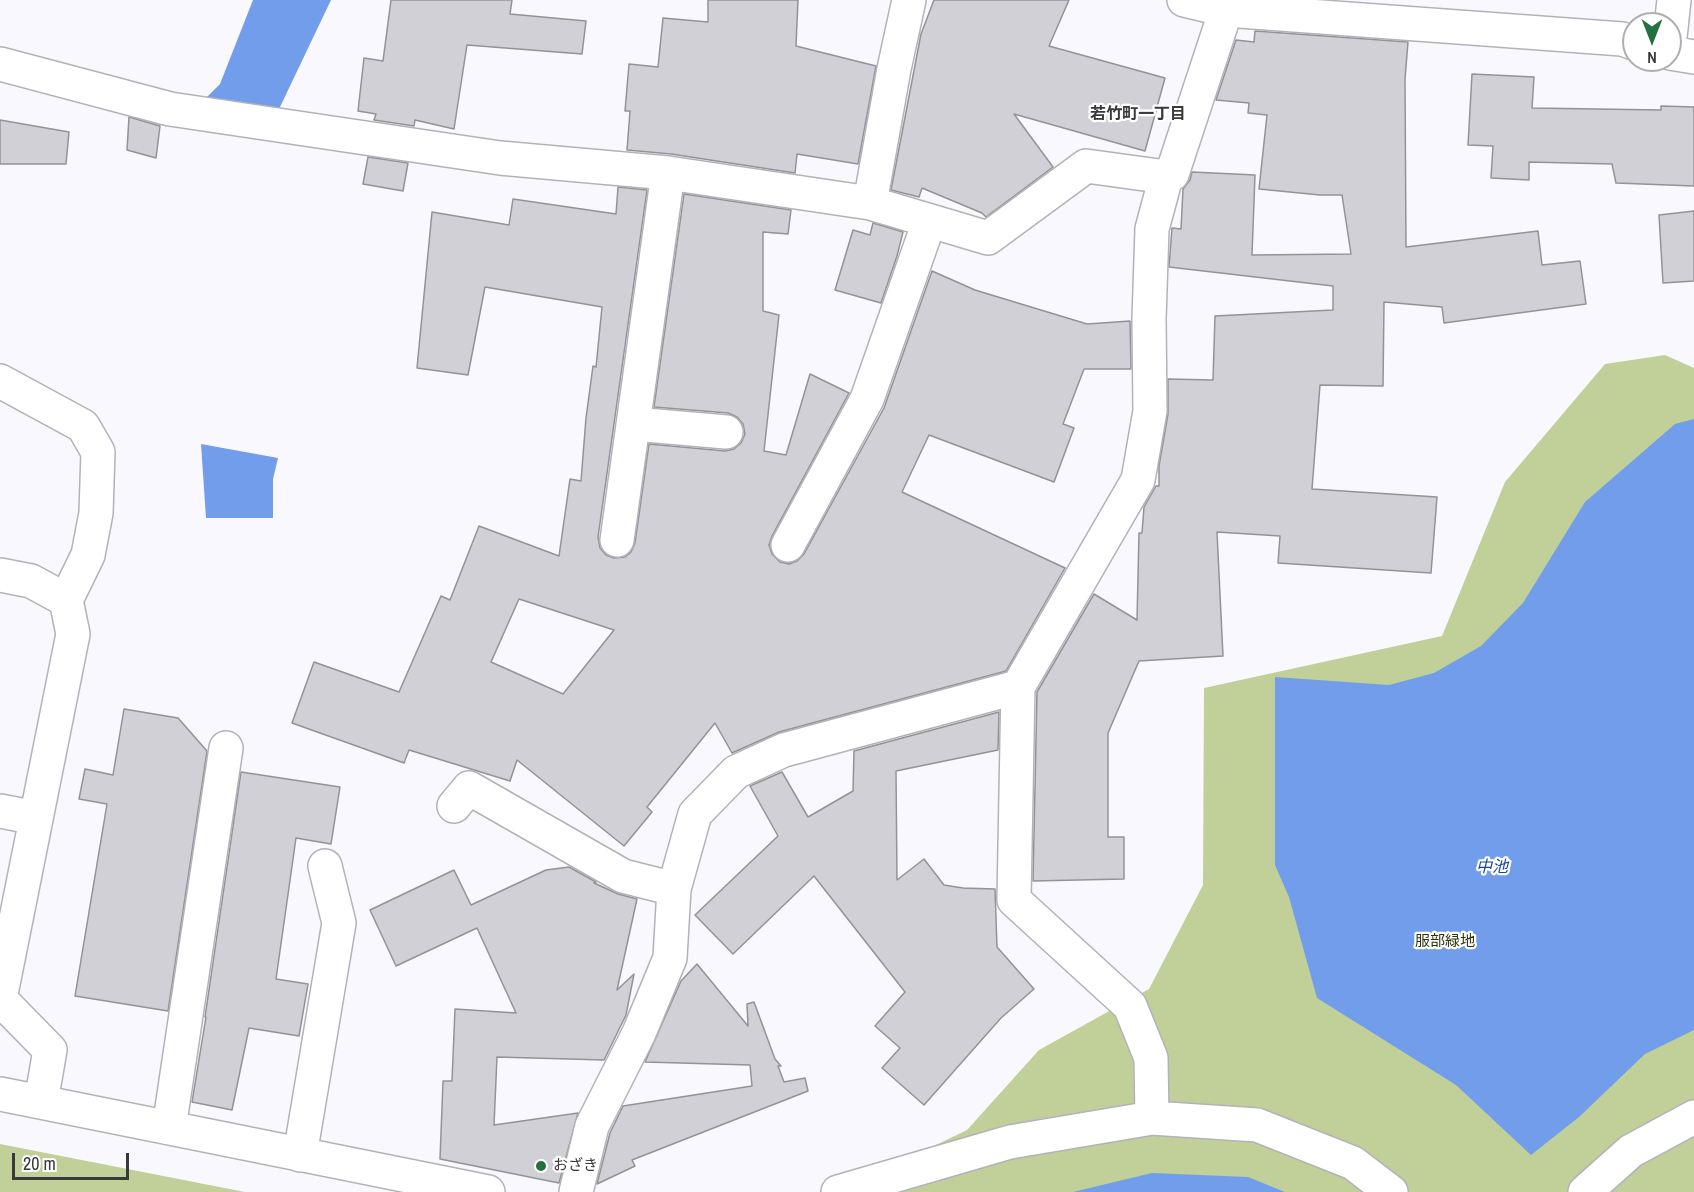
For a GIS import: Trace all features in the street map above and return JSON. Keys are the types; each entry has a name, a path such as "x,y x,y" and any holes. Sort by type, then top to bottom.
{"street":[{"path":"870,203 909,0"},
{"path":"1184,0 1226,10 1622,39"},
{"path":"0,64 170,109 500,158 668,173 870,203 988,238 1086,166 1166,177 1172,174 1226,10"},
{"path":"617,540 668,173"},
{"path":"1152,1118 1151,1058 1130,1006 1014,900 1018,687 1138,480 1150,411 1149,319 1152,229 1166,177"},
{"path":"788,545 867,399 929,222"},
{"path":"0,381 82,426 98,452 96,513 88,555 66,600 73,634 0,999 50,1050 41,1102"},
{"path":"634,424 726,432"},
{"path":"0,575 31,582 66,600"},
{"path":"576,1192 592,1126 639,1033 670,958 674,889 695,814 736,772 784,750 1018,687"},
{"path":"169,1128 226,748"},
{"path":"454,806 470,788 623,876 674,889"},
{"path":"0,811 36,818"},
{"path":"300,1155 339,922 325,866"},
{"path":"0,1094 488,1192"},
{"path":"1586,1192 1631,1151 1694,1117"},
{"path":"838,1192 1010,1142 1152,1118 1257,1125 1353,1163 1391,1192"}],"green space":[{"name":"服部緑地","path":"1665,355 1694,368 1694,1192 838,1192 967,1130 1039,1050 1149,989 1203,885 1204,688 1442,636 1505,482 1605,364"},
{"path":"0,1144 245,1192 0,1192"}],"water":[{"path":"253,0 331,0 280,107 272,112 204,100 220,84"},
{"name":"中池","path":"1694,419 1694,1030 1645,1054 1579,1117 1531,1155 1456,1085 1317,998 1289,897 1275,865 1275,677 1389,685 1434,673 1481,646 1523,603 1585,502 1675,424"},
{"path":"201,444 278,458 273,479 273,518 206,518"},
{"path":"1152,1173 1248,1177 1285,1192 1073,1192"}],"building":[{"path":"391,0 512,0 510,14 586,21 582,54 467,45 454,129 415,120 414,126 374,120 376,114 358,111 364,58 383,61"},
{"path":"708,0 798,0 796,46 876,66 858,164 797,154 795,173 671,154 627,150 630,111 625,111 629,64 658,67 663,18 708,22"},
{"path":"934,0 1069,0 1049,46 1165,78 1145,151 1014,114 1053,167 986,217 982,213 922,188 919,197 891,190 921,34"},
{"path":"1255,31 1408,42 1405,79 1406,247 1538,231 1542,265 1580,261 1586,304 1444,323 1442,307 1384,302 1383,386 1320,385 1312,489 1437,497 1431,573 1278,563 1280,536 1217,532 1223,656 1139,661 1108,733 1108,837 1124,837 1124,879 1033,881 1037,692 1094,594 1137,620 1139,533 1142,533 1144,507 1156,486 1159,486 1159,466 1168,414 1168,379 1213,380 1215,316 1333,310 1333,286 1169,267 1172,228 1181,229 1183,189 1190,180 1192,172 1255,175 1252,255 1351,254 1342,195 1259,189 1267,115 1248,113 1249,103 1216,100 1236,40 1254,42"},
{"path":"1472,74 1534,77 1532,108 1661,110 1661,106 1694,107 1694,186 1616,183 1612,164 1529,162 1529,180 1491,178 1493,146 1468,145"},
{"path":"129,117 160,126 156,158 127,150"},
{"path":"0,120 69,132 66,164 0,164"},
{"path":"368,157 408,163 403,191 363,184"},
{"path":"618,187 647,190 598,537 600,548 606,555 614,558 625,557 631,552 635,543 649,444 725,451 734,449 741,443 745,434 743,424 737,417 728,413 654,407 684,194 791,210 788,234 763,232 763,311 779,315 764,451 786,455 810,374 849,393 772,536 769,545 772,554 780,562 789,564 797,561 804,554 884,408 932,271 975,290 1087,324 1130,321 1131,369 1084,369 1063,424 1074,428 1054,482 929,435 902,492 1065,568 1006,671 779,732 732,753 715,723 647,807 652,812 624,846 517,760 510,781 409,750 404,763 292,723 314,662 399,692 441,596 450,600 479,526 559,556 570,479 581,481 586,418 593,366 596,367 602,307 485,287 468,375 417,368 432,212 509,225 513,199 616,214","holes":["519,599 614,630 563,694 491,662"]},
{"path":"1694,211 1694,281 1663,283 1659,215"},
{"path":"873,223 903,232 881,303 835,290 853,230 870,235"},
{"path":"124,709 178,718 207,751 168,1011 75,996 107,804 79,799 85,769 113,775"},
{"path":"999,712 998,750 896,771 897,880 924,859 944,885 995,889 997,947 1034,989 1001,1018 924,1105 882,1068 900,1048 875,1026 905,992 814,876 733,954 695,915 778,836 750,786 782,772 808,817 853,791 854,751"},
{"path":"241,772 340,787 331,844 296,838 276,979 308,984 299,1036 249,1028 232,1110 192,1102"},
{"path":"569,867 596,882 594,883 618,894 637,899 617,990 634,974 626,1015 604,1060 497,1057 494,1125 578,1113 559,1183 440,1159 443,1081 452,1081 455,1009 516,1013 477,928 396,966 370,910 454,870 471,905 546,870"},
{"path":"697,964 748,1026 747,1004 754,1002 775,1059 781,1066 778,1066 784,1082 805,1078 808,1091 632,1160 635,1166 597,1184 610,1133 623,1106 752,1086 750,1065 645,1062 681,981"}],"place":[{"name":"おざき","path":"541,1166"}],"district":[{"name":"若竹町一丁目","path":"1138,115"}]}
